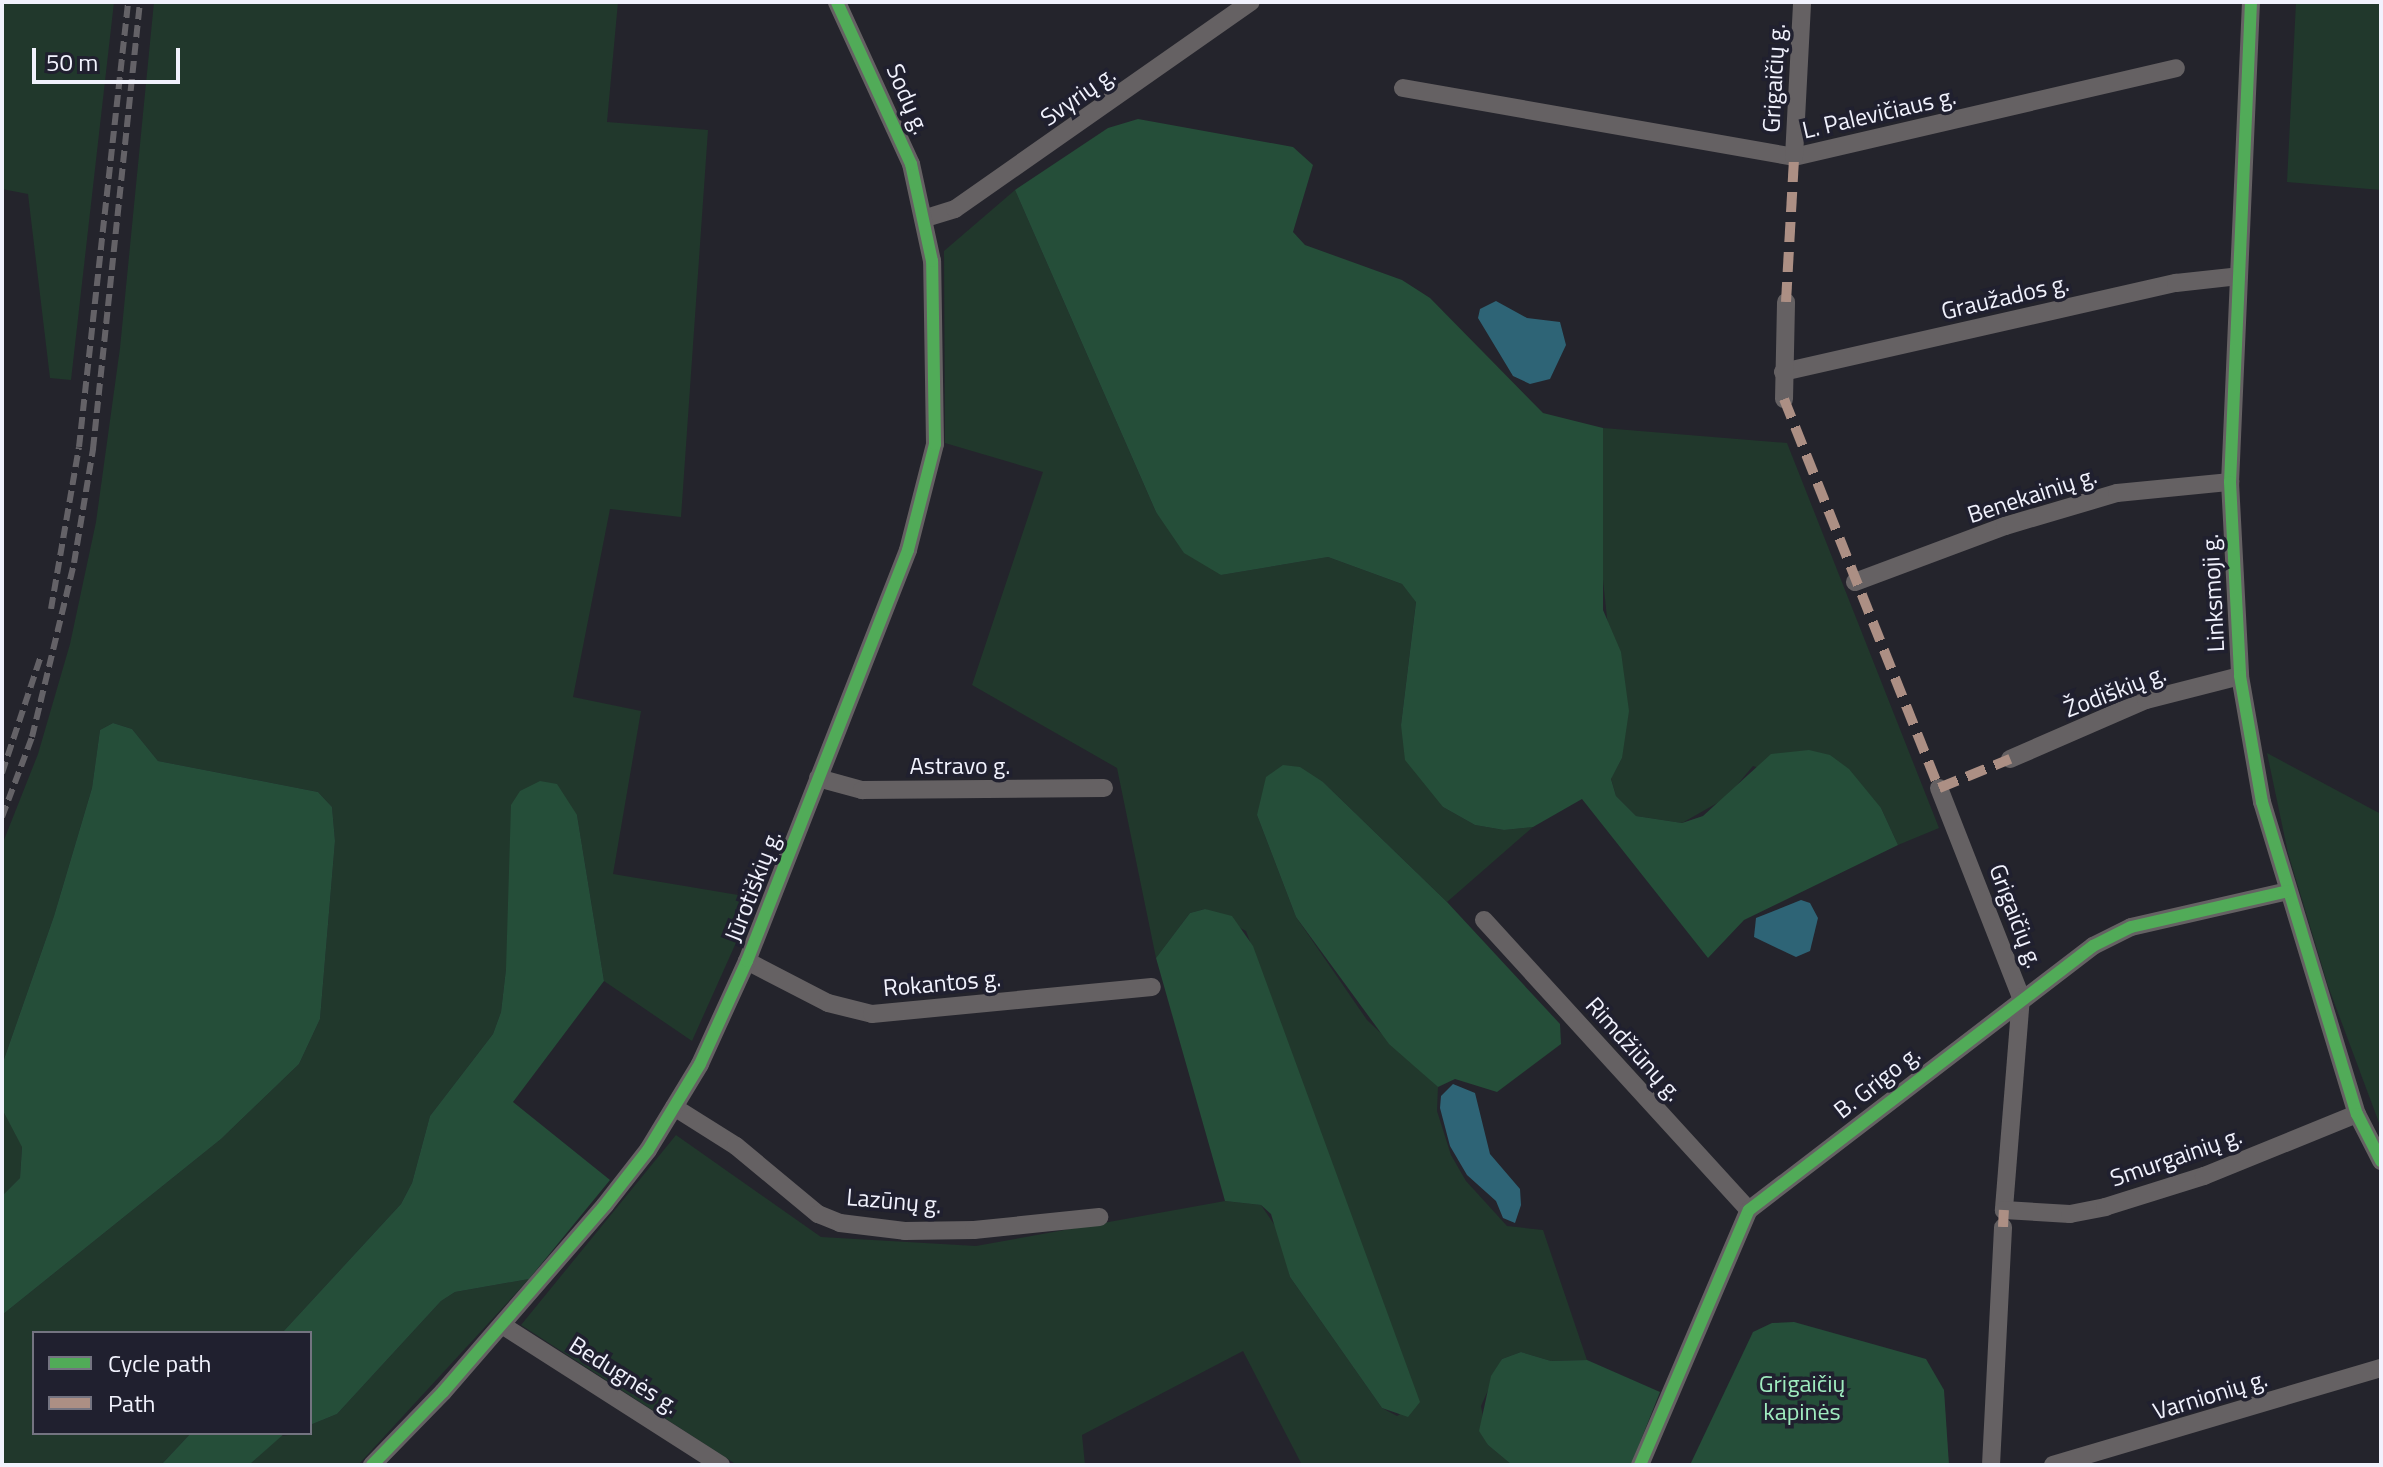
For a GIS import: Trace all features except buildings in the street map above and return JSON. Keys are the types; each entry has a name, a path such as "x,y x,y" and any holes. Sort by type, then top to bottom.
{"street":[{"name":"Sodų g.","path":"837,2 892,112 926,218"},
{"name":"Svyrių g.","path":"926,218 955,209 1251,2"},
{"name":"Grigaičių g.","path":"1794,157 1802,2"},
{"name":"Linksmoji g.","path":"2251,2 2230,482 2240,676 2262,802 2357,1114 2381,1161"},
{"name":"L. Palevičiaus g.","path":"1403,88 1794,157 2176,68"},
{"name":"Jūrotiškių g.","path":"372,1465 502,1325 614,1194 674,1107 747,961 908,550 930,471 938,384 926,218"},
{"name":"Graužados g.","path":"1783,372 2176,283 2239,276"},
{"path":"1784,399 1786,302"},
{"name":"Benekainių g.","path":"1855,582 2005,526 2117,493 2230,482"},
{"name":"Žodiškių g.","path":"2010,759 2146,700 2240,676"},
{"name":"Astravo g.","path":"818,778 862,790 1104,788"},
{"name":"Grigaičių g.","path":"1939,788 2021,997 2003,1218 1991,1465"},
{"name":"B. Grigo g.","path":"1640,1465 1749,1210 2021,997 2093,946 2131,927 2288,891"},
{"name":"Rimdžiūnų g.","path":"1484,920 1749,1210"},
{"name":"Rokantos g.","path":"747,961 828,1003 872,1014 1152,987"},
{"name":"Lazūnų g.","path":"674,1107 736,1146 818,1214 840,1223 905,1231 974,1230 1099,1217"},
{"name":"Smurgainių g.","path":"2003,1218 2070,1214 2105,1207 2204,1176 2357,1114"},
{"name":"Bedugnės g.","path":"502,1325 721,1465"},
{"name":"Varnionių g.","path":"2053,1465 2381,1368"}],"green space":[{"path":"2,2 114,2 71,380 50,378 28,194 2,189"},
{"path":"154,2 618,2 607,122 708,130 681,517 610,509 573,697 641,711 613,874 756,898 692,1041 604,981 577,815 506,969 501,1012 493,1034 430,1116 412,1183 401,1204 284,1331 32,1331 32,1435 189,1435 161,1465 2,1465 2,1315 221,1139 299,1064 320,1019 335,841 332,807 318,792 158,761 132,729 113,723 100,730 92,788 54,916 2,1065 2,845 38,754 70,644 96,522 120,348"},
{"path":"2296,2 2381,2 2381,190 2287,182"},
{"path":"1138,119 1293,147 1313,165 1293,232 1305,245 1402,280 1430,298 1543,413 1603,428 1603,610 1621,652 1629,711 1622,758 1611,779 1616,796 1636,816 1682,823 1703,816 1771,754 1809,750 1830,755 1849,769 1881,808 1898,845 1744,920 1708,958 1582,799 1533,827 1504,830 1475,825 1443,807 1405,760 1401,725 1416,602 1402,584 1328,557 1221,575 1184,553 1156,512 1015,190 1108,128"},
{"path":"1015,190 1156,512 1221,575 1328,557 1402,584 1416,601 1401,725 1443,807 1475,825 1504,830 1533,827 1447,902 1323,782 1257,815 1296,917 1367,1020 1438,1087 1437,1111 1451,1155 1466,1181 1507,1226 1543,1230 1587,1360 1551,1361 1521,1352 1502,1359 1481,1406 1488,1445 1512,1465 1302,1465 1243,1351 1082,1435 1085,1465 737,1465 521,1325 676,1135 821,1237 976,1246 1225,1201 1261,1205 1278,1230 1290,1277 1382,1408 1397,1416 1419,1402 1246,931 1205,909 1190,913 1156,958 1117,768 972,685 1043,472 945,443 944,251"},
{"path":"1603,428 1787,443 1939,828 1898,845 1881,808 1753,766 1726,798 1682,823 1636,816 1616,796 1611,778 1622,758 1600,552"},
{"path":"113,723 132,729 158,761 318,792 332,807 335,841 320,1019 299,1064 221,1139 2,1315 2,1196 20,1178 22,1147 2,1109 2,1065 54,916 92,788 100,730"},
{"path":"2267,753 2381,814 2381,1128 2328,986 2288,853"},
{"path":"1283,765 1300,767 1323,782 1447,902 1560,1024 1561,1044 1497,1092 1455,1079 1438,1087 1389,1044 1296,917 1257,815 1266,777"},
{"path":"540,781 557,784 577,815 604,981 513,1102 610,1180 529,1279 455,1292 441,1301 337,1414 312,1424 312,1331 284,1331 401,1204 412,1183 430,1116 493,1034 501,1012 506,969 511,805 520,791"},
{"path":"1205,909 1232,916 1253,946 1420,1402 1408,1417 1382,1408 1290,1277 1271,1214 1261,1205 1225,1201 1156,958 1190,913"},
{"path":"2,1109 22,1146 20,1178 2,1196"},
{"path":"529,1279 358,1465 249,1465 280,1436 312,1435 312,1424 337,1414 441,1301 455,1292"},
{"name":"Grigaičių kapinės","path":"1794,1322 1926,1359 1944,1390 1949,1465 1690,1465 1753,1332 1772,1323"},
{"path":"1521,1352 1551,1361 1587,1360 1660,1392 1631,1465 1512,1465 1488,1445 1479,1431 1491,1376 1502,1359"},
{"path":"189,1435 283,1435 249,1465 161,1465"}],"water":[{"path":"1496,301 1527,318 1560,322 1566,345 1550,379 1530,384 1513,376 1478,318 1480,309"},
{"path":"1801,900 1810,903 1818,918 1810,951 1796,957 1754,937 1756,918"},
{"path":"1453,1084 1475,1093 1490,1154 1520,1189 1521,1205 1515,1223 1503,1218 1496,1201 1467,1175 1450,1146 1440,1108 1441,1096"}],"railway":[{"path":"51,609 79,447 128,2"},
{"path":"2,817 32,737 74,563 93,449 140,2"},
{"path":"2,773 41,656"}],"marked path":[{"path":"1786,302 1794,157"},
{"path":"1784,399 1939,788 2010,759"},
{"path":"2003,1227 2004,1210"}],"cycle path":[{"path":"372,1465 443,1392 605,1205 648,1150 700,1064 747,961 908,550 935,444 932,261 911,164 837,2"},
{"path":"2251,2 2230,482 2240,676 2262,802 2357,1114 2381,1161"},
{"path":"1640,1465 1749,1210 2093,946 2131,927 2288,891"}]}
